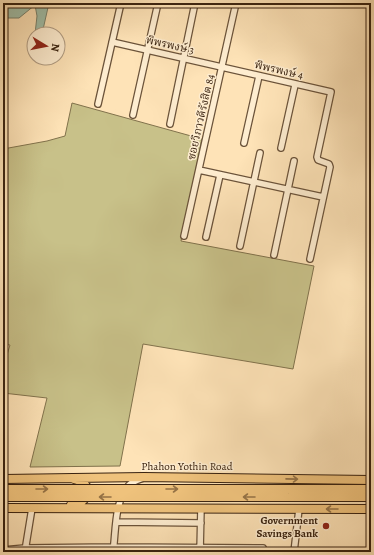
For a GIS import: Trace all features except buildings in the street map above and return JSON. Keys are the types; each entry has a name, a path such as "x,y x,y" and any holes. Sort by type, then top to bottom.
{"main road":[{"name":"Phahon Yothin Road","path":"3,479 53,477 144,477 371,480"},
{"path":"53,477 80,481 87,487 88,492 85,498 79,503 54,507"},
{"path":"180,508 153,504 148,501 148,493 151,485 158,480 183,478"},
{"path":"3,489 288,493 371,497"},
{"path":"3,497 288,493 371,489"},
{"path":"3,508 371,509"}],"street":[{"path":"98,104 121,3"},
{"path":"133,115 158,3"},
{"path":"170,124 195,3"},
{"name":"ซอยวิภาวดีรังสิต 84","path":"184,236 236,3"},
{"name":"พิพรพงษ์ 3","path":"112,42 222,68"},
{"name":"พิพรพงษ์ 4","path":"222,68 331,92 317,157 318,160 329,164 330,167 323,197"},
{"path":"244,143 259,76"},
{"path":"281,148 295,84"},
{"path":"240,246 260,153"},
{"path":"274,256 294,161"},
{"path":"199,170 323,197 310,259"},
{"path":"206,237 220,175"},
{"path":"113,549 121,496 130,484 144,477"},
{"path":"25,550 32,508"},
{"path":"201,508 201,549"},
{"path":"294,552 299,509"},
{"path":"117,522 202,523"},
{"path":"3,550 244,550 263,548"}],"shaded area":[{"path":"3,3 49,3 44,26 36,26 37,16 35,5 19,18 3,18"},
{"path":"72,103 202,139 181,241 314,266 293,369 143,344 120,466 30,467 47,398 3,393 3,368 10,345 3,344 3,149 65,136"}],"place":[{"name":"Government Savings Bank","path":"326,526"}]}
